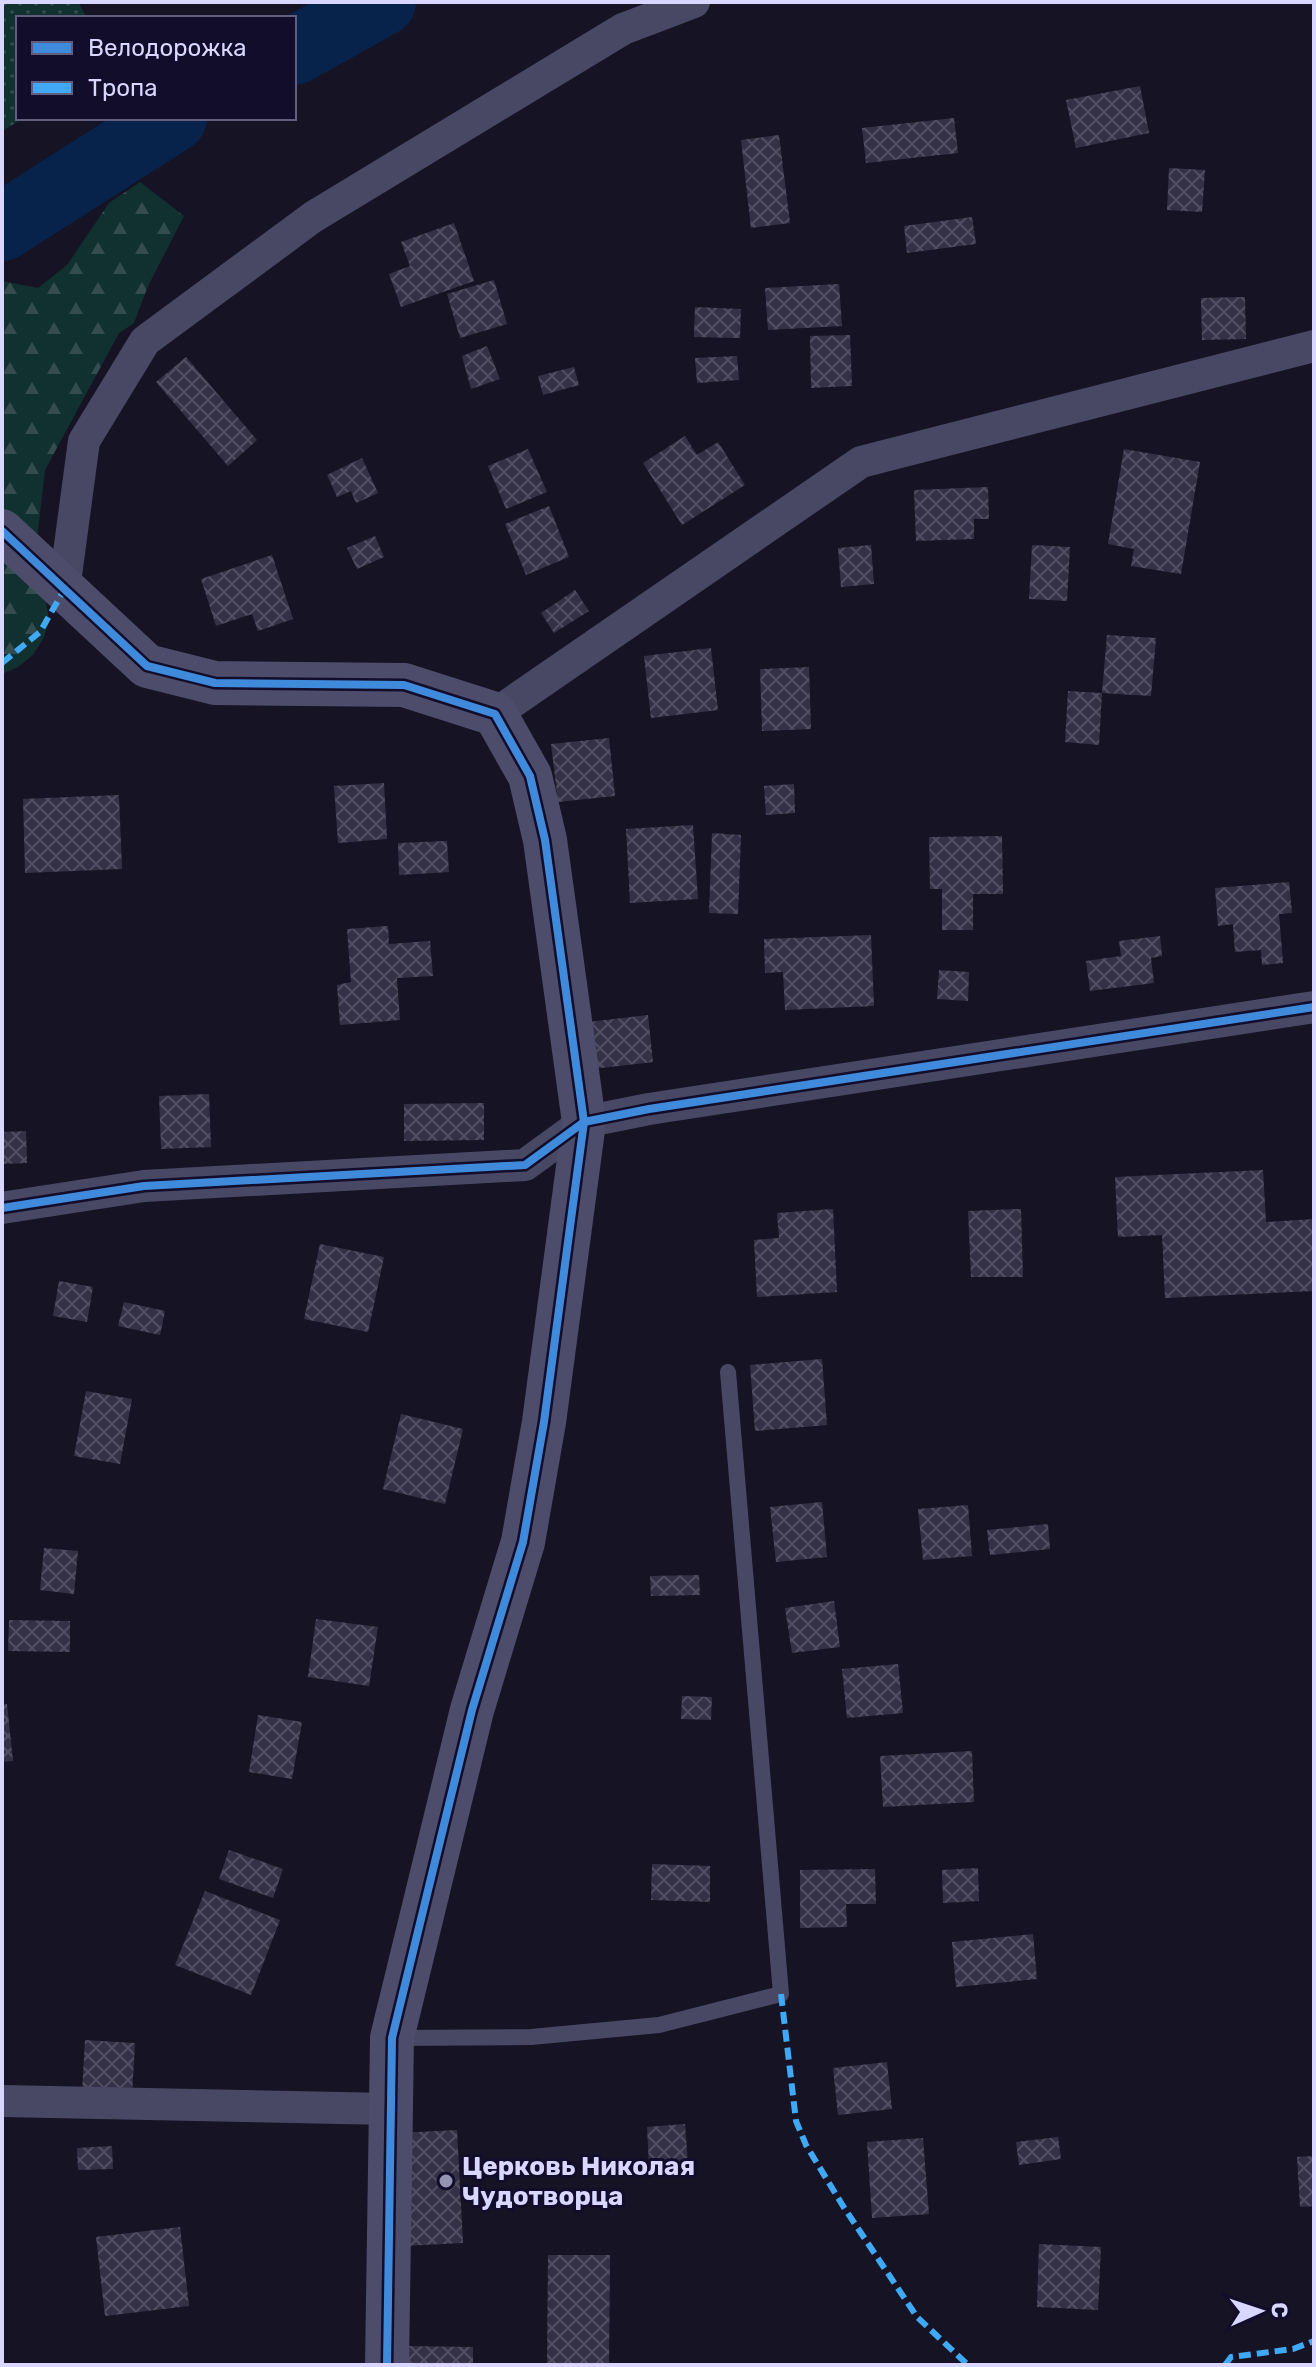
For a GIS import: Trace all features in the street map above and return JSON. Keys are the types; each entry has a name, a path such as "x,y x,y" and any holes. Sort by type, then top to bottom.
{"street":[{"path":"64,590 84,441 145,341 313,217 623,29 694,2"},
{"path":"495,714 861,462 1314,346"},
{"path":"2,531 147,666 215,683 404,685 495,714 530,776 545,840 584,1122 544,1422 523,1542 472,1710 392,2038 387,2365"},
{"path":"2,1208 144,1186 525,1165 584,1122 649,1109 1314,1007"},
{"path":"2,2101 391,2109"}],"lane":[{"path":"392,2038 531,2037 659,2025 781,1994 728,1372"}],"green space":[{"path":"2,2 78,2 86,16 16,16 16,120 21,120 2,131"},
{"path":"140,182 184,216 148,286 134,323 119,333 45,470 37,539 49,622 33,655 2,674 2,281 38,288 67,265 109,203"}],"building":[{"path":"1140,86 1149,133 1076,148 1066,100"},
{"path":"954,118 958,153 866,163 862,128"},
{"path":"779,135 790,223 751,228 741,140"},
{"path":"1169,168 1205,170 1202,212 1167,210"},
{"path":"972,217 976,244 907,253 904,226"},
{"path":"454,223 474,281 401,307 389,274 410,266 401,242"},
{"path":"494,280 507,324 460,338 447,294"},
{"path":"839,284 842,326 768,330 765,288"},
{"path":"1245,297 1246,339 1202,340 1201,298"},
{"path":"695,307 741,309 740,338 694,337"},
{"path":"850,335 852,386 811,388 810,336"},
{"path":"487,346 500,379 471,389 462,356"},
{"path":"737,356 739,380 697,383 695,358"},
{"path":"186,357 257,440 228,466 156,382"},
{"path":"574,367 579,385 543,395 538,376"},
{"path":"685,436 697,455 718,442 745,485 682,525 643,463"},
{"path":"528,449 547,492 506,509 488,466"},
{"path":"1124,449 1200,462 1181,574 1131,566 1134,549 1108,544"},
{"path":"362,458 378,493 356,503 351,491 337,497 327,475"},
{"path":"988,487 989,519 974,519 974,539 916,541 914,490"},
{"path":"549,506 569,557 526,575 505,524"},
{"path":"375,536 384,557 357,569 347,548"},
{"path":"871,545 874,584 841,587 838,548"},
{"path":"1032,545 1070,547 1067,601 1029,599"},
{"path":"272,555 293,619 258,631 252,614 216,626 201,579"},
{"path":"575,590 589,611 554,633 541,613"},
{"path":"1107,635 1156,638 1151,696 1102,693"},
{"path":"711,648 718,710 651,718 644,656"},
{"path":"809,667 811,729 762,731 760,669"},
{"path":"1068,691 1102,693 1099,745 1065,742"},
{"path":"609,738 615,796 558,802 551,744"},
{"path":"384,783 387,839 338,843 334,786"},
{"path":"794,784 795,813 766,815 764,786"},
{"path":"119,795 122,869 25,873 23,799"},
{"path":"693,825 698,899 630,903 626,829"},
{"path":"712,833 741,835 738,914 709,913"},
{"path":"1002,836 1003,894 973,894 973,930 942,930 942,889 930,889 929,837"},
{"path":"447,841 449,872 399,875 398,843"},
{"path":"1289,882 1292,913 1279,914 1283,963 1262,965 1261,950 1235,952 1233,924 1218,926 1215,888"},
{"path":"388,926 389,944 430,941 433,976 397,978 400,1020 340,1025 337,985 351,982 347,929"},
{"path":"871,935 874,1006 785,1010 783,972 765,973 764,939"},
{"path":"1160,936 1162,956 1151,958 1154,983 1090,991 1086,961 1121,956 1119,941"},
{"path":"939,970 969,972 968,1001 937,999"},
{"path":"648,1015 653,1062 593,1069 588,1022"},
{"path":"209,1094 211,1147 161,1149 159,1096"},
{"path":"484,1103 484,1140 404,1141 404,1104"},
{"path":"26,1131 27,1163 2,1164 2,1132"},
{"path":"1263,1170 1266,1222 1314,1219 1314,1291 1165,1298 1162,1235 1118,1237 1115,1177"},
{"path":"833,1209 837,1292 757,1297 754,1240 779,1238 777,1213"},
{"path":"1021,1209 1023,1277 971,1277 968,1211"},
{"path":"320,1244 384,1257 368,1332 304,1319"},
{"path":"59,1281 93,1287 87,1322 53,1316"},
{"path":"124,1302 165,1311 160,1335 118,1326"},
{"path":"822,1359 827,1425 755,1431 750,1365"},
{"path":"86,1391 132,1399 120,1464 74,1456"},
{"path":"401,1414 463,1429 445,1504 383,1489"},
{"path":"822,1502 827,1557 776,1562 770,1507"},
{"path":"968,1505 972,1556 923,1560 918,1509"},
{"path":"1048,1524 1050,1549 990,1555 987,1530"},
{"path":"44,1548 78,1551 74,1594 40,1590"},
{"path":"699,1575 700,1595 651,1596 650,1576"},
{"path":"834,1601 840,1647 792,1653 785,1608"},
{"path":"316,1619 378,1627 369,1686 308,1677"},
{"path":"9,1620 70,1621 70,1652 8,1651"},
{"path":"898,1664 903,1713 847,1718 842,1669"},
{"path":"682,1696 712,1697 711,1720 681,1719"},
{"path":"2,1704 7,1704 13,1761 2,1762"},
{"path":"258,1715 302,1722 292,1779 249,1772"},
{"path":"972,1751 974,1802 883,1807 880,1756"},
{"path":"229,1850 283,1869 273,1898 219,1879"},
{"path":"652,1864 710,1866 710,1902 651,1900"},
{"path":"978,1868 979,1901 943,1903 942,1870"},
{"path":"875,1869 876,1904 846,1904 847,1927 800,1928 800,1870"},
{"path":"205,1891 280,1920 251,1995 175,1965"},
{"path":"1033,1934 1037,1979 956,1987 952,1942"},
{"path":"85,2040 135,2043 132,2096 82,2093"},
{"path":"887,2062 892,2109 838,2115 833,2068"},
{"path":"685,2124 688,2164 649,2167 647,2127"},
{"path":"457,2130 463,2243 404,2246 398,2133"},
{"path":"1058,2137 1061,2159 1019,2165 1016,2142"},
{"path":"923,2138 929,2214 872,2218 867,2142"},
{"path":"112,2146 113,2169 78,2170 77,2148"},
{"path":"1314,2156 1314,2206 1300,2207 1297,2157"},
{"path":"180,2227 189,2306 105,2316 96,2237"},
{"path":"1039,2244 1101,2247 1098,2310 1037,2307"},
{"path":"548,2255 610,2255 609,2365 547,2365"},
{"path":"406,2346 473,2347 473,2365 406,2365"}],"waterway":[{"path":"296,50 382,2"},
{"path":"2,227 170,120"}],"marked path":[{"path":"2,663 40,632 64,590"},
{"path":"781,1994 796,2121 806,2145 917,2317 968,2365"},
{"path":"1225,2365 1231,2357 1293,2349 1314,2341"}],"cycle path":[{"path":"2,531 147,666 215,683 404,685 495,714 530,776 545,840 584,1122 544,1422 523,1542 472,1710 392,2038 387,2365"},
{"path":"2,1208 144,1186 525,1165 584,1122 649,1109 1314,1007"}],"place":[{"name":"Церковь Николая Чудотворца","path":"446,2181"}]}
